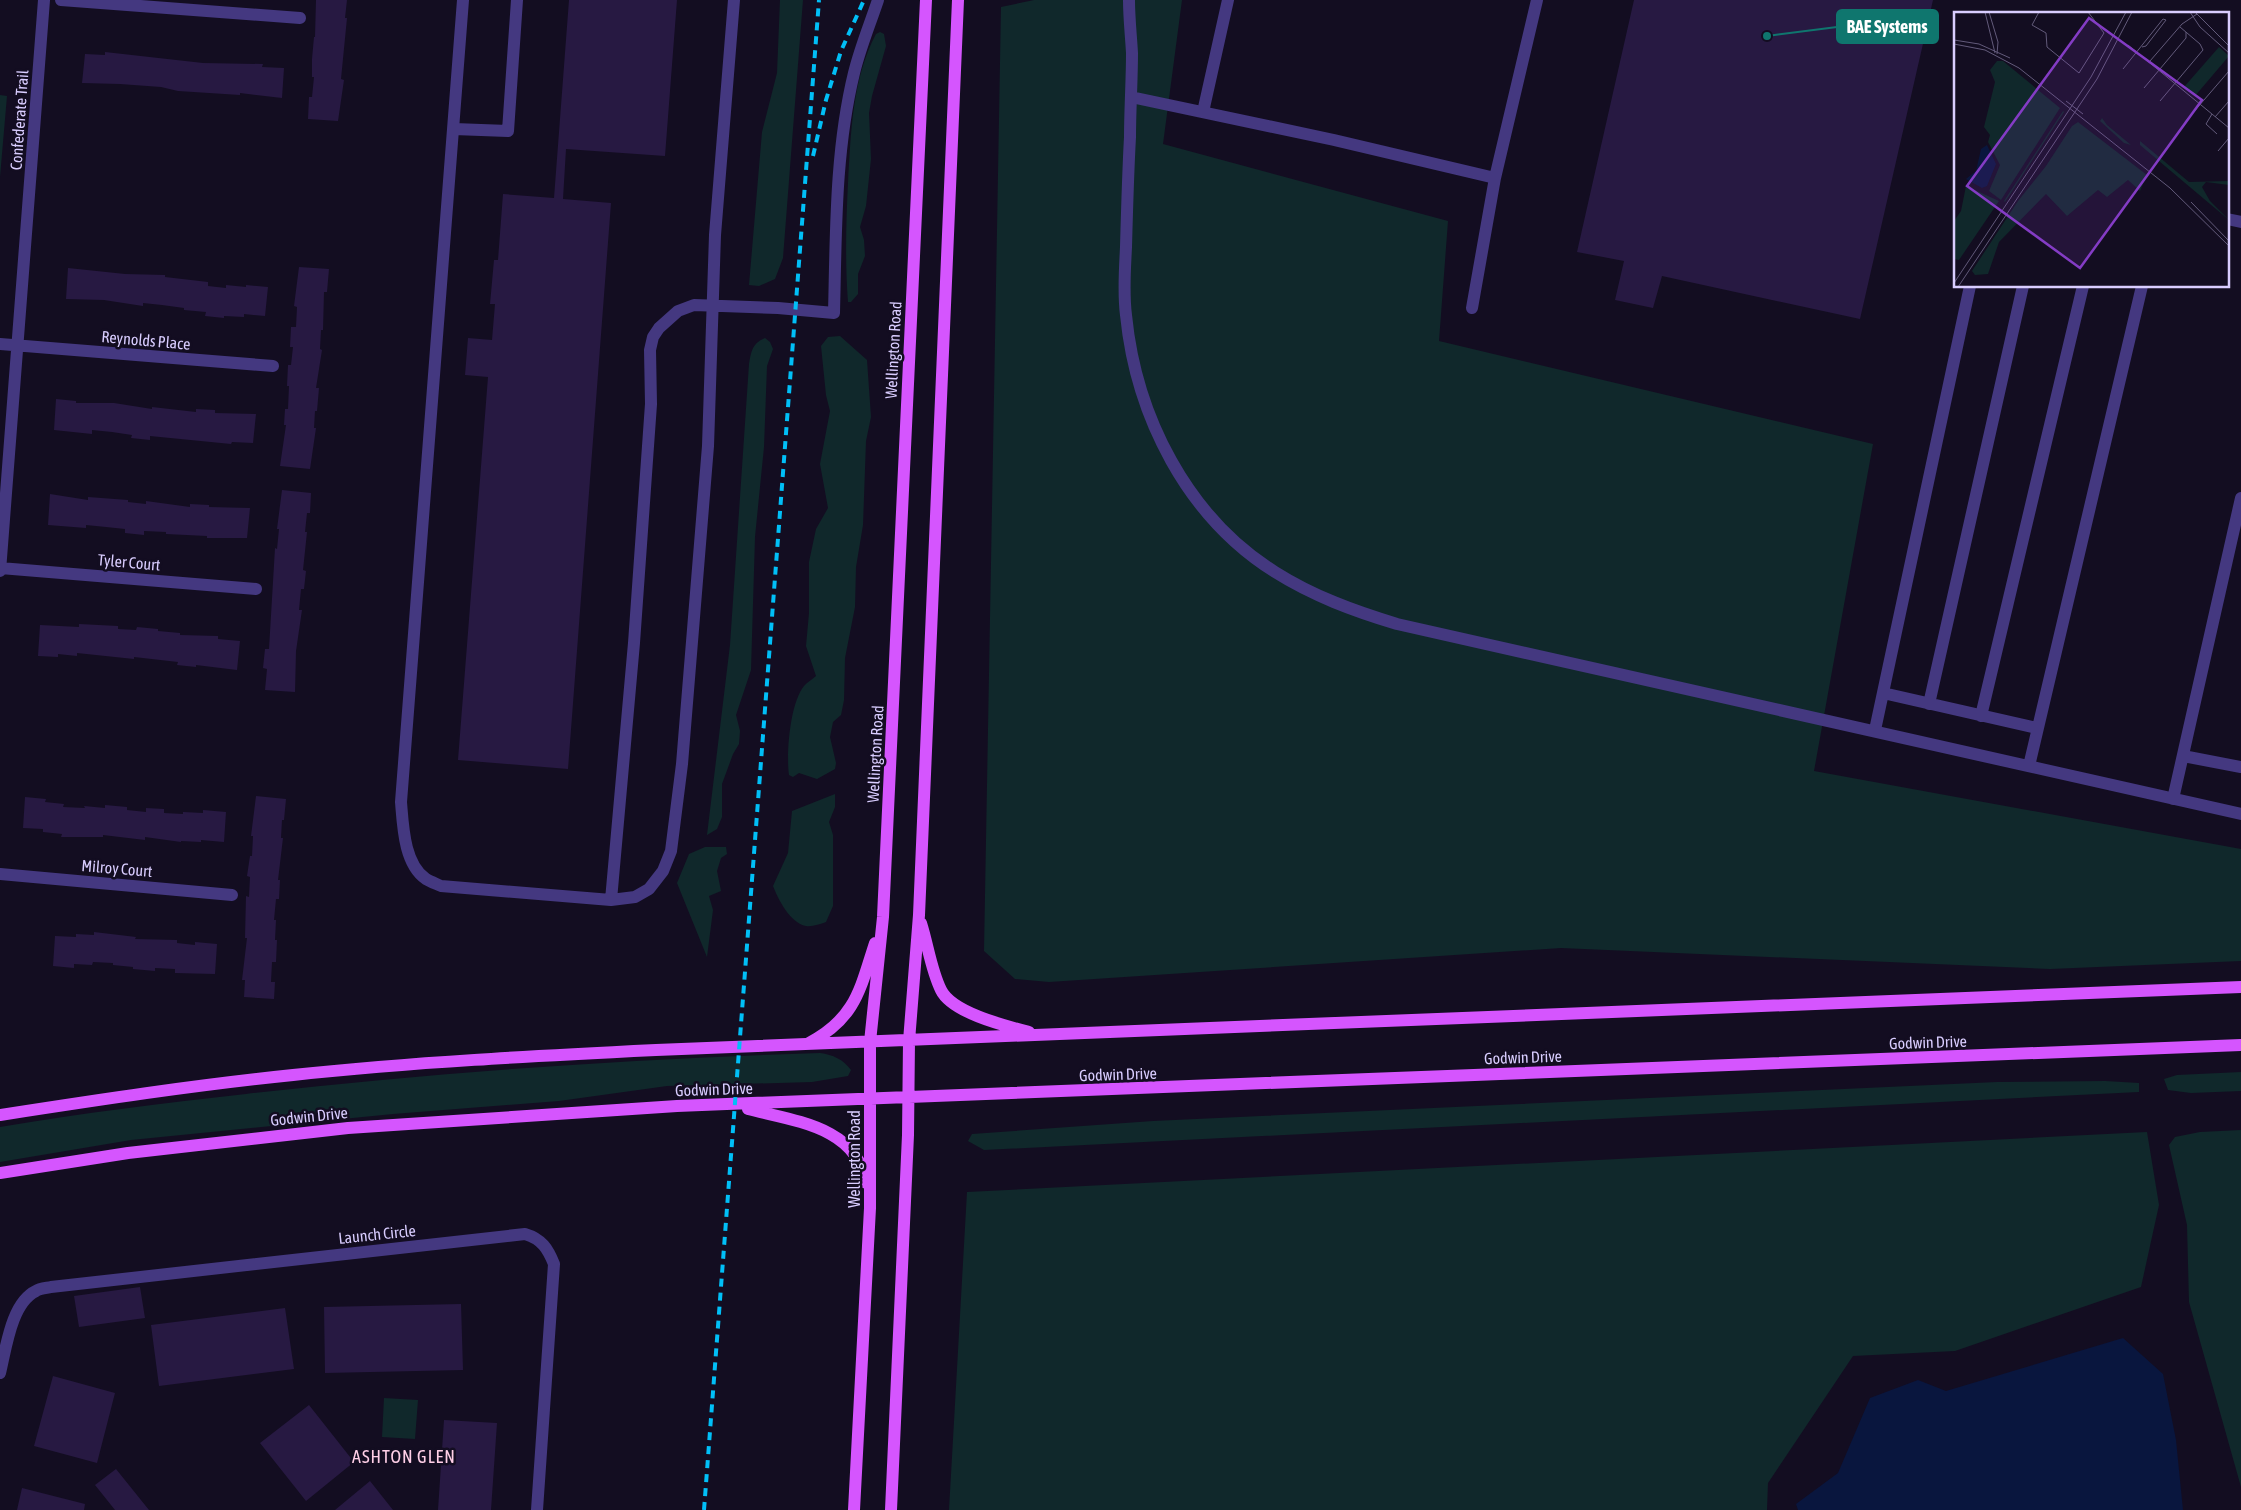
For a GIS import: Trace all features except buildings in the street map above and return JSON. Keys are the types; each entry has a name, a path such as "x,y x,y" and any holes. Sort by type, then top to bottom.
{"main road":[{"name":"Wellington Road","path":"854,1510 870,1208 870,1042 883,917 926,0"},
{"path":"891,1510 909,1041 919,915 958,0"},
{"path":"919,915 941,991 953,1004 1004,1025 1042,1036"},
{"path":"806,1045 825,1035 841,1021 857,999 883,917"},
{"path":"0,1115 96,1100 292,1075 478,1059 2241,987"},
{"name":"Godwin Drive","path":"0,1173 128,1153 348,1128 677,1106 870,1100 2241,1045"},
{"path":"734,1105 818,1127 839,1138 848,1146 861,1165 870,1208"}],"street":[{"name":"Confederate Trail","path":"0,569 44,0"},
{"path":"61,0 300,18"},
{"path":"463,0 401,802 403,824 411,859 415,867 426,879 441,886 611,900 634,897 649,889 662,871 671,851 682,764 707,456 716,235 734,0"},
{"path":"454,129 508,132 517,0"},
{"path":"611,900 634,643 651,404 650,350 653,337 659,328 678,311 694,305 778,308 834,313 835,226 847,111 854,73 878,0"},
{"path":"1129,0 1131,97 1125,290 1131,352 1139,383 1155,427 1175,468 1216,523 1244,549 1274,572 1312,593 1354,611 1397,624 1732,700 1875,730 2241,814"},
{"path":"1203,112 1228,0"},
{"path":"1472,308 1495,178 1537,0"},
{"path":"1131,97 1334,140 1495,178"},
{"path":"2228,218 2241,222"},
{"path":"1875,730 1970,288"},
{"path":"1929,704 2024,288"},
{"path":"1981,716 2083,288"},
{"path":"2029,766 2142,288"},
{"name":"Reynolds Place","path":"0,344 272,366"},
{"path":"2173,799 2241,498"},
{"name":"Tyler Court","path":"0,569 256,589"},
{"path":"1883,693 2037,728"},
{"path":"2183,756 2241,767"},
{"name":"Milroy Court","path":"0,874 232,895"},
{"name":"Launch Circle","path":"0,1373 14,1318 22,1304 35,1291 51,1287 525,1234 536,1238 548,1248 554,1264 537,1510"}],"green space":[{"path":"780,0 803,0 783,258 775,279 759,286 749,285 762,132 777,73"},
{"path":"1034,0 1182,0 1163,144 1448,221 1439,341 1873,444 1814,771 2241,849 2241,961 2050,969 1561,948 1049,982 1015,979 984,951 1001,7"},
{"path":"880,32 884,34 886,46 869,113 871,159 866,206 860,227 864,240 865,256 858,274 858,294 851,302 848,302 846,228 854,107 857,88 868,51 876,34"},
{"path":"0,95 7,96 0,177"},
{"path":"840,336 867,360 871,417 866,441 863,525 856,567 855,607 845,658 844,700 841,715 833,722 830,737 836,763 835,769 817,779 799,773 793,777 789,775 788,755 790,729 795,704 805,685 816,676 806,646 809,613 809,562 816,529 828,508 820,464 830,411 826,395 821,346 828,337"},
{"path":"765,338 770,342 773,349 767,366 764,447 755,537 751,670 736,715 740,731 739,744 733,754 722,784 722,817 717,829 707,835 730,645 749,364 755,345"},
{"path":"835,794 835,807 829,822 833,835 833,906 826,922 806,926 800,924 790,915 781,904 773,886 788,853 792,811"},
{"path":"705,847 726,847 727,854 721,858 717,871 721,891 709,896 713,910 707,957 677,883 689,854"},
{"path":"820,1053 833,1056 845,1063 851,1070 848,1076 812,1082 667,1086 559,1101 393,1114 131,1140 0,1162 0,1127 62,1117 215,1097 389,1079 604,1063"},
{"path":"2241,1072 2241,1091 2191,1093 2168,1090 2164,1079 2177,1075"},
{"path":"2105,1081 2139,1083 2139,1092 984,1150 968,1141 972,1134 1153,1121 1997,1082"},
{"path":"2241,1130 2241,1487 2189,1302 2187,1225 2169,1145 2175,1137 2200,1132"},
{"path":"2147,1132 2159,1205 2141,1287 1955,1351 1853,1356 1768,1483 1767,1510 949,1510 967,1192"},
{"path":"384,1398 418,1400 415,1439 382,1437"}],"water":[{"path":"2123,1338 2163,1374 2176,1440 2183,1510 1798,1510 1796,1504 1838,1473 1870,1398 1918,1380 1946,1391"}],"railway":[{"path":"704,1510 819,0"},
{"path":"813,156 826,100 841,51 864,0"}],"place":[{"name":"BAE Systems","path":"1767,36"}],"district":[{"name":"ASHTON GLEN","path":"404,1457"}]}
